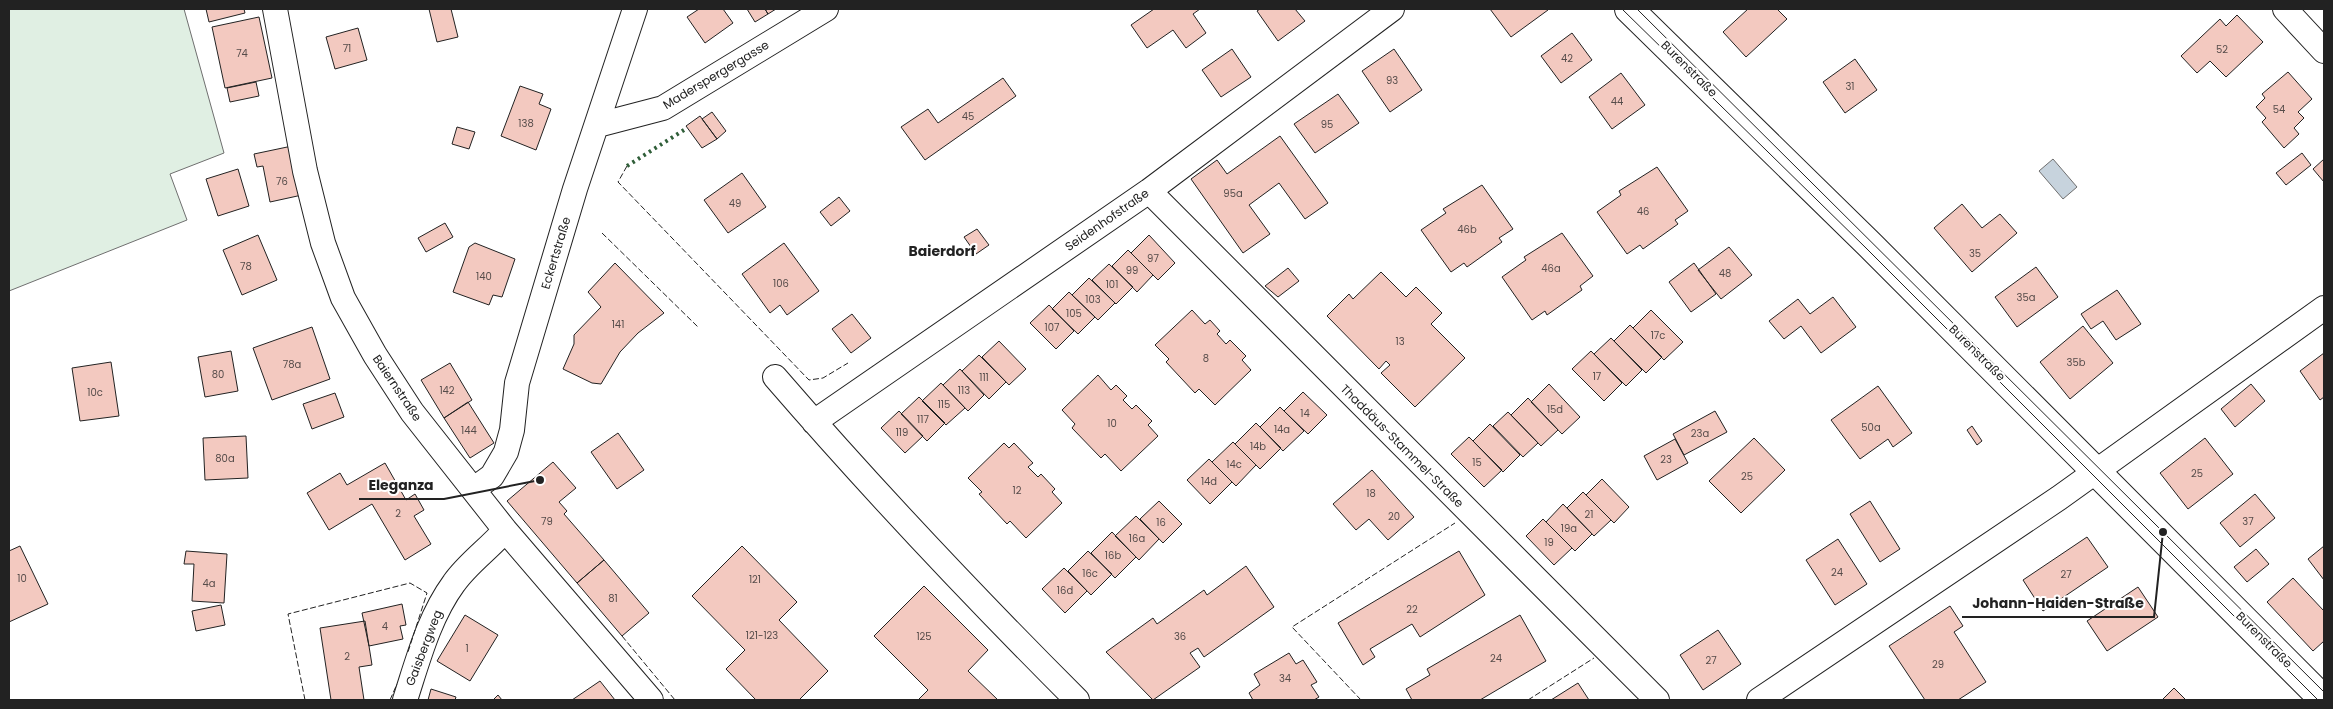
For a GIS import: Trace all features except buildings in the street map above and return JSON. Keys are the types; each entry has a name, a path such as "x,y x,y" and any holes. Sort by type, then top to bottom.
{"street":[{"name":"Baiernstraße","path":"275,9 306,171 323,243 343,298 375,356 412,412 505,530 651,700"},
{"name":"Eckertstraße","path":"474,489 492,476 506,452 512,430 517,383 575,189 598,125 635,9"},
{"name":"Maderspergergasse","path":"598,125 663,108 826,9"},
{"name":"Seidenhofstraße","path":"814,422 1149,191 1392,9"},
{"name":"Burenstraße","path":"1629,9 2324,700"},
{"path":"2285,9 2324,51"},
{"name":"Thaddäus-Stammel-Straße","path":"1149,191 1656,700"},
{"path":"1759,700 2096,472 2324,308"},
{"path":"775,377 814,422 1019,642 1077,700"},
{"name":"Gaisbergweg","path":"405,700 426,638 443,600 456,581 505,530"}],"green space":[{"path":"9,9 184,9 224,153 170,174 187,220 9,291"}],"shaded area":[{"path":"2053,159 2077,187 2063,199 2039,171"}],"tram line":[{"path":"1622,9 1866,248 2318,700"},
{"path":"1637,9 2324,692"}],"hedge":[{"path":"627,166 684,130"}],"fence":[{"path":"627,166 618,182 809,380 823,378 848,363"},
{"path":"602,233 698,327"},
{"path":"1361,700 1292,627 1455,523"},
{"path":"305,700 288,614 410,583 427,593 408,652"},
{"path":"622,636 675,700"},
{"path":"1528,700 1594,658"},
{"path":"390,700 397,684"}],"place":[{"name":"Eleganza","path":"540,480"},
{"name":"Johann-Haiden-Straße","path":"2163,532"}],"district":[{"name":"Baierdorf","path":"942,251"}]}
